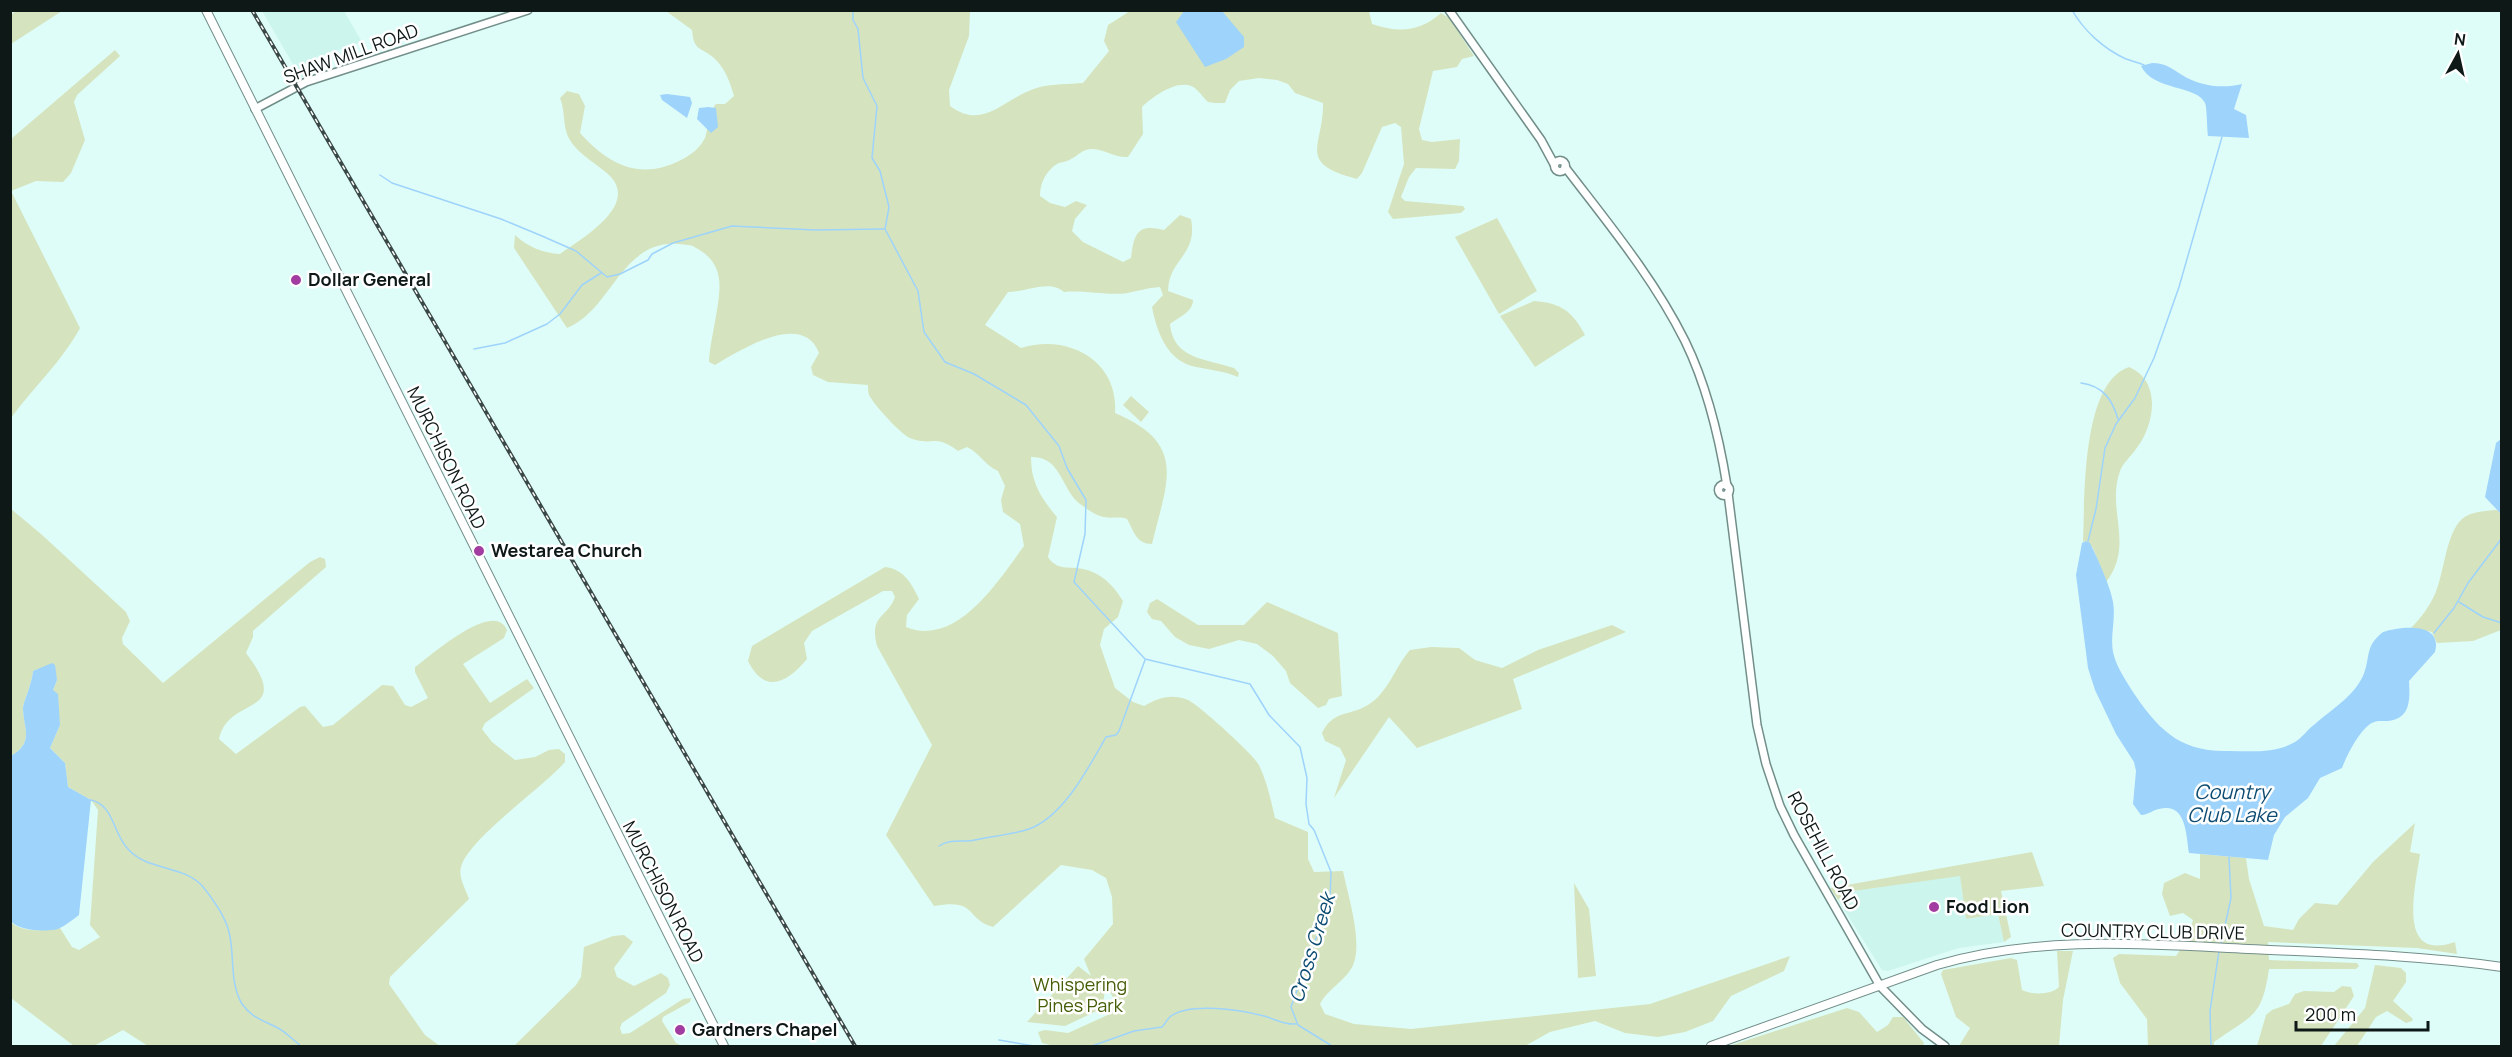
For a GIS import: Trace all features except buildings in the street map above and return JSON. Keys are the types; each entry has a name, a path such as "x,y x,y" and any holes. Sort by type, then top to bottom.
{"main road":[{"name":"MURCHISON ROAD","path":"206,10 724,1047"},
{"name":"SHAW MILL ROAD","path":"255,109 306,82 528,10"},
{"name":"ROSEHILL ROAD","path":"1449,10 1560,166 1629,249 1682,336 1702,384 1720,454 1755,710 1770,777 1794,835 1880,986 1922,1029 1945,1047"},
{"name":"COUNTRY CLUB DRIVE","path":"1711,1047 1925,969 1966,957 2033,946 2083,943 2409,956 2502,967"}],"shaded area":[{"path":"262,11 344,11 362,42 312,59 318,72 301,78"},
{"path":"1960,875 1966,919 1998,914 2004,942 1959,948 1888,971 1882,970 1838,900 1852,891"}],"green space":[{"path":"17,10 62,11 11,44 11,15"},
{"name":"Whispering Pines Park","path":"666,11 970,11 969,36 949,90 950,106 962,113 974,115 995,110 1028,91 1040,87 1083,83 1109,51 1104,41 1108,25 1130,11 1369,11 1372,24 1391,29 1417,27 1441,13 1449,18 1474,56 1462,59 1457,67 1433,71 1419,129 1422,140 1432,142 1460,139 1459,161 1455,169 1416,168 1409,177 1401,197 1405,201 1463,206 1465,209 1461,213 1393,219 1388,212 1404,164 1401,127 1395,123 1382,127 1362,173 1357,179 1338,173 1319,159 1317,151 1323,103 1295,93 1288,84 1259,78 1239,81 1230,90 1225,103 1208,101 1191,86 1176,86 1168,89 1142,107 1143,134 1128,157 1091,149 1057,164 1047,174 1042,182 1040,196 1050,203 1065,207 1076,201 1087,205 1075,219 1072,231 1083,242 1123,262 1131,258 1136,237 1142,229 1164,230 1180,215 1191,219 1190,241 1173,271 1168,291 1193,300 1191,308 1170,324 1172,336 1184,351 1193,356 1234,368 1239,373 1238,377 1196,367 1186,364 1171,353 1157,327 1152,307 1163,295 1160,287 1120,294 1064,292 1058,288 1045,286 1008,292 985,325 1021,348 1039,344 1056,345 1072,348 1087,355 1109,379 1114,395 1115,413 1138,425 1154,438 1163,451 1166,466 1163,501 1152,544 1139,539 1127,519 1101,516 1085,508 1070,493 1050,462 1042,458 1031,457 1031,466 1038,490 1057,517 1048,557 1059,566 1083,569 1101,577 1111,585 1123,601 1118,617 1104,629 1100,645 1115,688 1133,702 1144,706 1159,699 1176,697 1188,700 1203,711 1255,759 1267,784 1275,818 1308,832 1308,859 1314,872 1343,871 1356,935 1355,959 1344,978 1320,1004 1325,1014 1354,1024 1411,1029 1650,1004 1790,956 1784,971 1731,996 1713,1021 1685,1032 1658,1037 1625,1033 1595,1021 1550,1032 1525,1046 1054,1046 1042,1043 1038,1032 1045,1030 1068,1033 1110,1014 1114,999 1106,985 1100,982 1105,987 1103,1008 1065,1026 1027,1022 1078,966 1091,976 1084,959 1113,924 1112,897 1106,878 1092,870 1061,865 993,927 978,919 964,907 948,904 934,906 886,835 932,745 877,646 875,628 877,622 892,604 895,597 892,591 883,591 812,631 804,643 807,659 784,679 769,682 755,672 748,661 752,646 885,567 897,570 906,577 919,599 907,615 906,627 925,631 942,628 959,620 989,592 1024,546 1020,524 1003,512 1001,500 1005,486 998,471 967,447 958,451 938,441 923,441 906,436 874,402 869,395 868,385 828,382 813,375 811,367 819,353 811,341 800,335 786,334 771,337 715,365 709,362 719,297 719,279 712,260 690,245 659,245 643,252 618,277 595,307 582,319 567,328 514,248 515,235 536,249 560,254 604,221 617,199 617,187 610,176 570,141 560,98 567,91 579,94 585,106 580,133 602,154 626,166 639,169 666,166 692,153 705,138 709,117 716,104 725,104 734,96 727,76 718,62 698,48 694,42 692,30"},
{"path":"115,50 120,56 77,95 74,102 85,140 71,173 63,182 36,181 11,191 11,139"},
{"path":"11,191 80,328 56,363 11,418"},
{"path":"1497,218 1537,291 1499,314 1455,237"},
{"path":"1534,301 1559,306 1565,310 1585,335 1535,367 1500,316"},
{"path":"2129,367 2147,382 2151,393 2151,416 2143,439 2120,471 2116,500 2118,555 2106,582 2093,548 2086,541 2083,542 2086,472 2094,418 2102,395 2113,377"},
{"path":"1131,396 1149,412 1141,422 1123,405"},
{"path":"11,509 126,612 130,621 122,638 123,644 163,683 310,562 320,557 325,559 326,567 253,631 253,637 246,653 259,674 264,688 262,697 234,716 225,725 219,739 236,754 300,707 305,706 323,727 333,725 382,685 393,686 405,705 411,707 428,698 415,672 415,667 448,642 477,625 490,621 500,622 507,630 504,638 463,664 490,703 527,679 534,688 485,723 482,729 492,742 515,760 535,757 549,750 559,749 565,754 565,762 480,839 469,852 460,873 469,899 390,977 389,984 425,1035 440,1046 148,1046 123,1030 94,1046 74,1046 11,998 10,921 20,928 27,929 60,928 72,947 79,950 100,937 90,925 98,810 91,800 68,787 65,763 50,748 60,725 53,690 57,680 54,671 41,668 33,671 23,709 25,741 23,746 11,756"},
{"path":"2497,510 2502,514 2501,630 2473,641 2437,643 2432,632 2411,628 2435,594 2452,534 2457,525 2470,514"},
{"path":"1157,599 1198,625 1244,625 1267,602 1338,633 1342,696 1329,699 1326,705 1318,708 1290,683 1286,671 1273,656 1257,644 1239,640 1209,649 1189,645 1175,637 1161,621 1152,619 1147,612 1150,603"},
{"path":"1612,625 1626,632 1513,679 1522,709 1417,748 1389,717 1334,798 1346,760 1340,748 1325,741 1322,733 1331,720 1375,700 1410,650 1431,647 1459,648 1475,660 1502,668 1538,650"},
{"path":"2415,823 2410,852 2420,854 2413,901 2413,918 2417,932 2424,941 2436,946 2455,942 2457,954 2417,948 2268,942 2269,960 2357,963 2359,966 2356,969 2269,969 2259,1007 2246,1020 2214,1042 2214,1046 2148,1046 2147,1019 2120,983 2113,958 2119,954 2176,956 2187,939 2193,920 2183,913 2170,916 2162,894 2164,883 2185,873 2200,879 2200,854 2246,858 2249,879 2264,926 2293,930 2299,919 2315,903 2337,905 2373,862"},
{"path":"2032,852 2044,886 2001,891 2011,937 2004,942 1998,914 1966,919 1960,876 1853,891 1838,900 1830,888"},
{"path":"1574,883 1589,909 1596,976 1578,978"},
{"path":"624,935 633,942 614,968 617,977 634,986 661,973 668,978 670,985 666,993 622,1023 620,1028 622,1034 630,1033 683,999 691,998 690,1002 663,1017 662,1021 676,1043 682,1046 514,1046 576,985 581,977 584,947 613,936"},
{"path":"2057,951 2073,951 2063,1000 2059,1046 1959,1046 1970,1028 1956,1017 1941,974 1943,970 2011,958 2017,960 2022,990 2046,993 2059,987"},
{"path":"2375,965 2401,968 2406,973 2406,982 2393,1001 2413,1019 2412,1021 2406,1023 2387,1011 2376,1017 2357,1046 2334,1046 2365,1008"},
{"path":"2342,986 2351,987 2354,996 2321,1046 2257,1046 2266,1015 2272,1010 2289,1004 2295,994 2304,991 2334,992"},
{"path":"1847,1008 1859,1012 1877,1032 1888,1025 1893,1017 1903,1017 1924,1043 1923,1046 1729,1046"}],"water":[{"path":"1184,11 1222,11 1244,37 1244,47 1226,59 1205,67 1176,22"},
{"path":"2152,63 2165,65 2189,79 2211,86 2242,84 2234,109 2246,115 2249,138 2208,136 2205,103 2193,93 2164,84 2147,74 2141,66"},
{"path":"660,95 690,97 692,103 687,118 662,100"},
{"path":"699,108 716,108 718,127 711,133 697,119"},
{"path":"2501,439 2501,514 2485,497 2496,443"},
{"name":"Country Club Lake","path":"2086,541 2093,549 2112,596 2113,652 2120,671 2141,703 2160,726 2182,742 2195,747 2211,750 2254,751 2287,746 2300,738 2354,690 2363,676 2370,648 2383,632 2400,628 2419,628 2433,635 2436,642 2435,652 2409,681 2409,701 2405,712 2396,719 2374,722 2361,733 2342,768 2320,778 2308,798 2285,817 2274,835 2268,860 2189,853 2186,830 2180,815 2168,808 2141,815 2133,804 2136,771 2134,762 2116,734 2095,690 2088,668 2076,575 2082,543"},
{"path":"52,663 55,665 57,680 53,690 58,694 60,725 50,748 65,763 68,787 91,800 79,915 58,929 40,930 26,929 11,921 11,756 23,746 25,741 23,709 33,671"}],"waterway":[{"name":"Cross Creek","path":"853,10 853,20 858,29 863,78 877,106 872,158 880,171 889,207 885,229 918,291 924,332 945,362 974,374 1026,405 1059,446 1067,468 1086,500 1085,534 1074,582 1145,659 1250,684 1269,715 1300,747 1307,778 1306,804 1309,824 1314,830 1331,872 1330,900 1291,1007 1298,1025 1332,1046"},
{"path":"2072,10 2082,25 2102,45 2126,59 2144,65"},
{"path":"2088,541 2096,509 2105,448 2116,424 2135,398 2154,358 2179,287 2222,137"},
{"path":"380,175 392,183 501,219 576,251 607,277 620,274 648,260 652,254 673,243 732,226 815,230 884,229"},
{"path":"474,349 505,343 547,324 560,314 582,285 601,273"},
{"path":"2081,383 2101,390 2113,405 2118,419"},
{"path":"2434,633 2502,538"},
{"path":"2459,602 2483,617 2502,623"},
{"path":"939,846 952,841 970,841 1022,831 1041,823 1053,814 1074,790 1106,737 1116,735 1119,731 1145,660"},
{"path":"91,800 99,803 109,814 123,843 136,856 187,875 204,888 219,909 227,926 231,941 235,987 242,1004 253,1015 286,1033 301,1046"},
{"path":"2221,944 2231,898 2229,857"},
{"path":"2211,1046 2210,1011 2219,951"},
{"path":"1092,1046 1134,1031 1162,1027 1171,1016 1191,1009 1216,1008 1243,1011 1287,1024 1296,1024"},
{"path":"999,1040 1034,1046"}],"railway":[{"path":"252,10 855,1046"}],"place":[{"name":"Dollar General","path":"296,280"},
{"name":"Westarea Church","path":"479,551"},
{"name":"Food Lion","path":"1934,907"},
{"name":"Gardners Chapel","path":"680,1030"}]}
